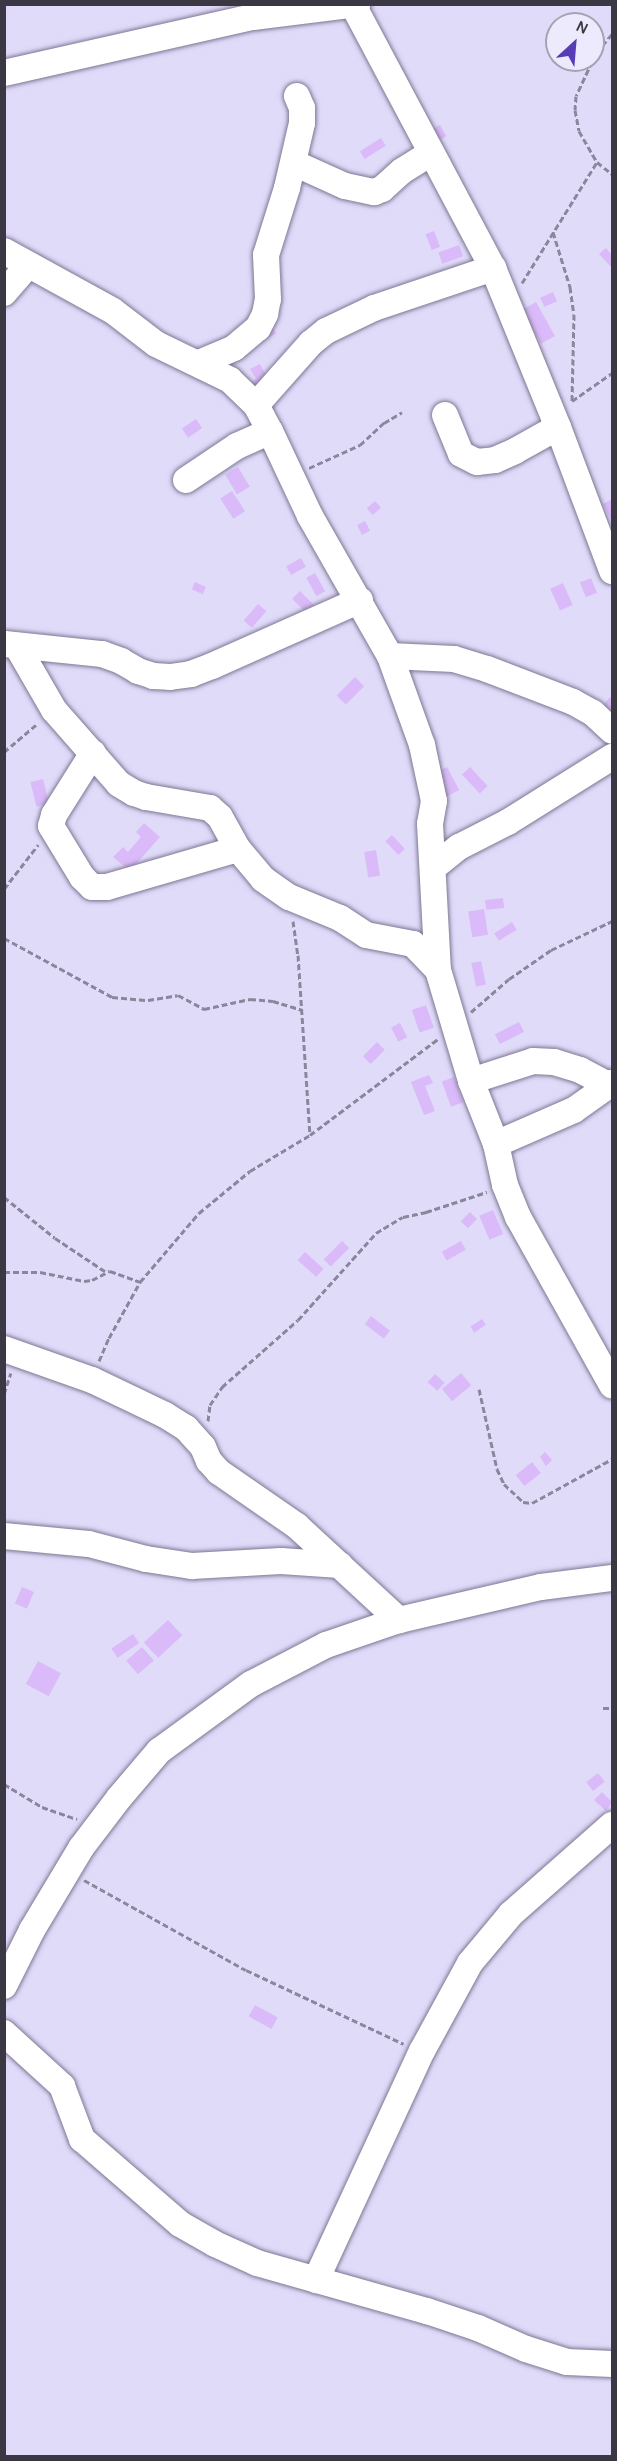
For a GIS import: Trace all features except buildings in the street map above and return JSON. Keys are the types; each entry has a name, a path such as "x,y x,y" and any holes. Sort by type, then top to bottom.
{"street":[{"path":"4,73 253,17 355,5 493,268 561,414 612,571"},
{"path":"199,363 234,348 258,328 263,320 268,299 266,255 294,163 302,123 302,108 297,96"},
{"path":"294,163 345,186 374,192 382,189 402,171 431,153"},
{"path":"4,251 113,311 156,344 230,380 256,405 270,431 293,475 310,516 390,656 422,745 432,783 434,801 430,824 438,970 471,1081 496,1144 505,1185 530,1239 612,1385"},
{"path":"4,293 28,265"},
{"path":"256,405 311,343 326,331 374,308 493,268"},
{"path":"445,415 461,454 477,462 495,460 515,451 561,414"},
{"path":"186,480 237,446 270,431"},
{"path":"11,645 102,654 153,676 191,674 360,600"},
{"path":"11,645 54,710 119,784 134,793 210,808 225,823 238,849 263,879 289,897 327,912 366,935 413,944 438,970"},
{"path":"390,656 454,659 487,669 573,702 593,713 612,730"},
{"path":"93,753 54,815 51,830 85,880 96,888 107,887 238,849"},
{"path":"434,867 459,847 516,817 612,757"},
{"path":"471,1081 532,1061 554,1062 580,1070 610,1084 574,1110 496,1144"},
{"path":"4,1349 92,1380 165,1415 186,1428 203,1447 209,1461 219,1472 297,1526 399,1620"},
{"path":"4,1536 89,1544 146,1559 192,1566 281,1562 340,1565"},
{"path":"4,1986 32,1930 67,1871 119,1798 159,1751 251,1684 326,1645 399,1620 540,1587 612,1578"},
{"path":"316,2280 422,2051 470,1963 495,1933 548,1880 612,1825"},
{"path":"4,2033 21,2051 49,2071 62,2086 82,2139 180,2224 215,2244 257,2263 427,2311 478,2328 526,2349 567,2362 612,2364"}],"path":[{"path":"612,34 596,53 576,96 575,110 579,131 597,162 612,174"},
{"path":"509,304 597,162"},
{"path":"553,232 570,287 574,314 561,414"},
{"path":"561,414 612,373"},
{"path":"293,475 360,445 384,423 402,412"},
{"path":"4,752 54,710"},
{"path":"4,889 51,830"},
{"path":"289,897 298,955 310,1135"},
{"path":"92,1380 109,1338 140,1282 199,1213 250,1171 310,1135 456,1025 509,979 551,950 612,921"},
{"path":"4,938 112,998 148,1000 178,995 204,1009 250,999 273,1001 302,1010"},
{"path":"203,1447 210,1405 216,1394 298,1320 376,1233 403,1217 426,1212 505,1185"},
{"path":"4,1197 55,1238 106,1272 140,1282"},
{"path":"4,1272 40,1272 84,1281 92,1280 106,1272"},
{"path":"479,1389 497,1469 504,1484 523,1502 532,1503 612,1460"},
{"path":"603,1708 612,1708"},
{"path":"4,1784 42,1807 79,1819"},
{"path":"67,1871 255,1974 422,2051"}]}
